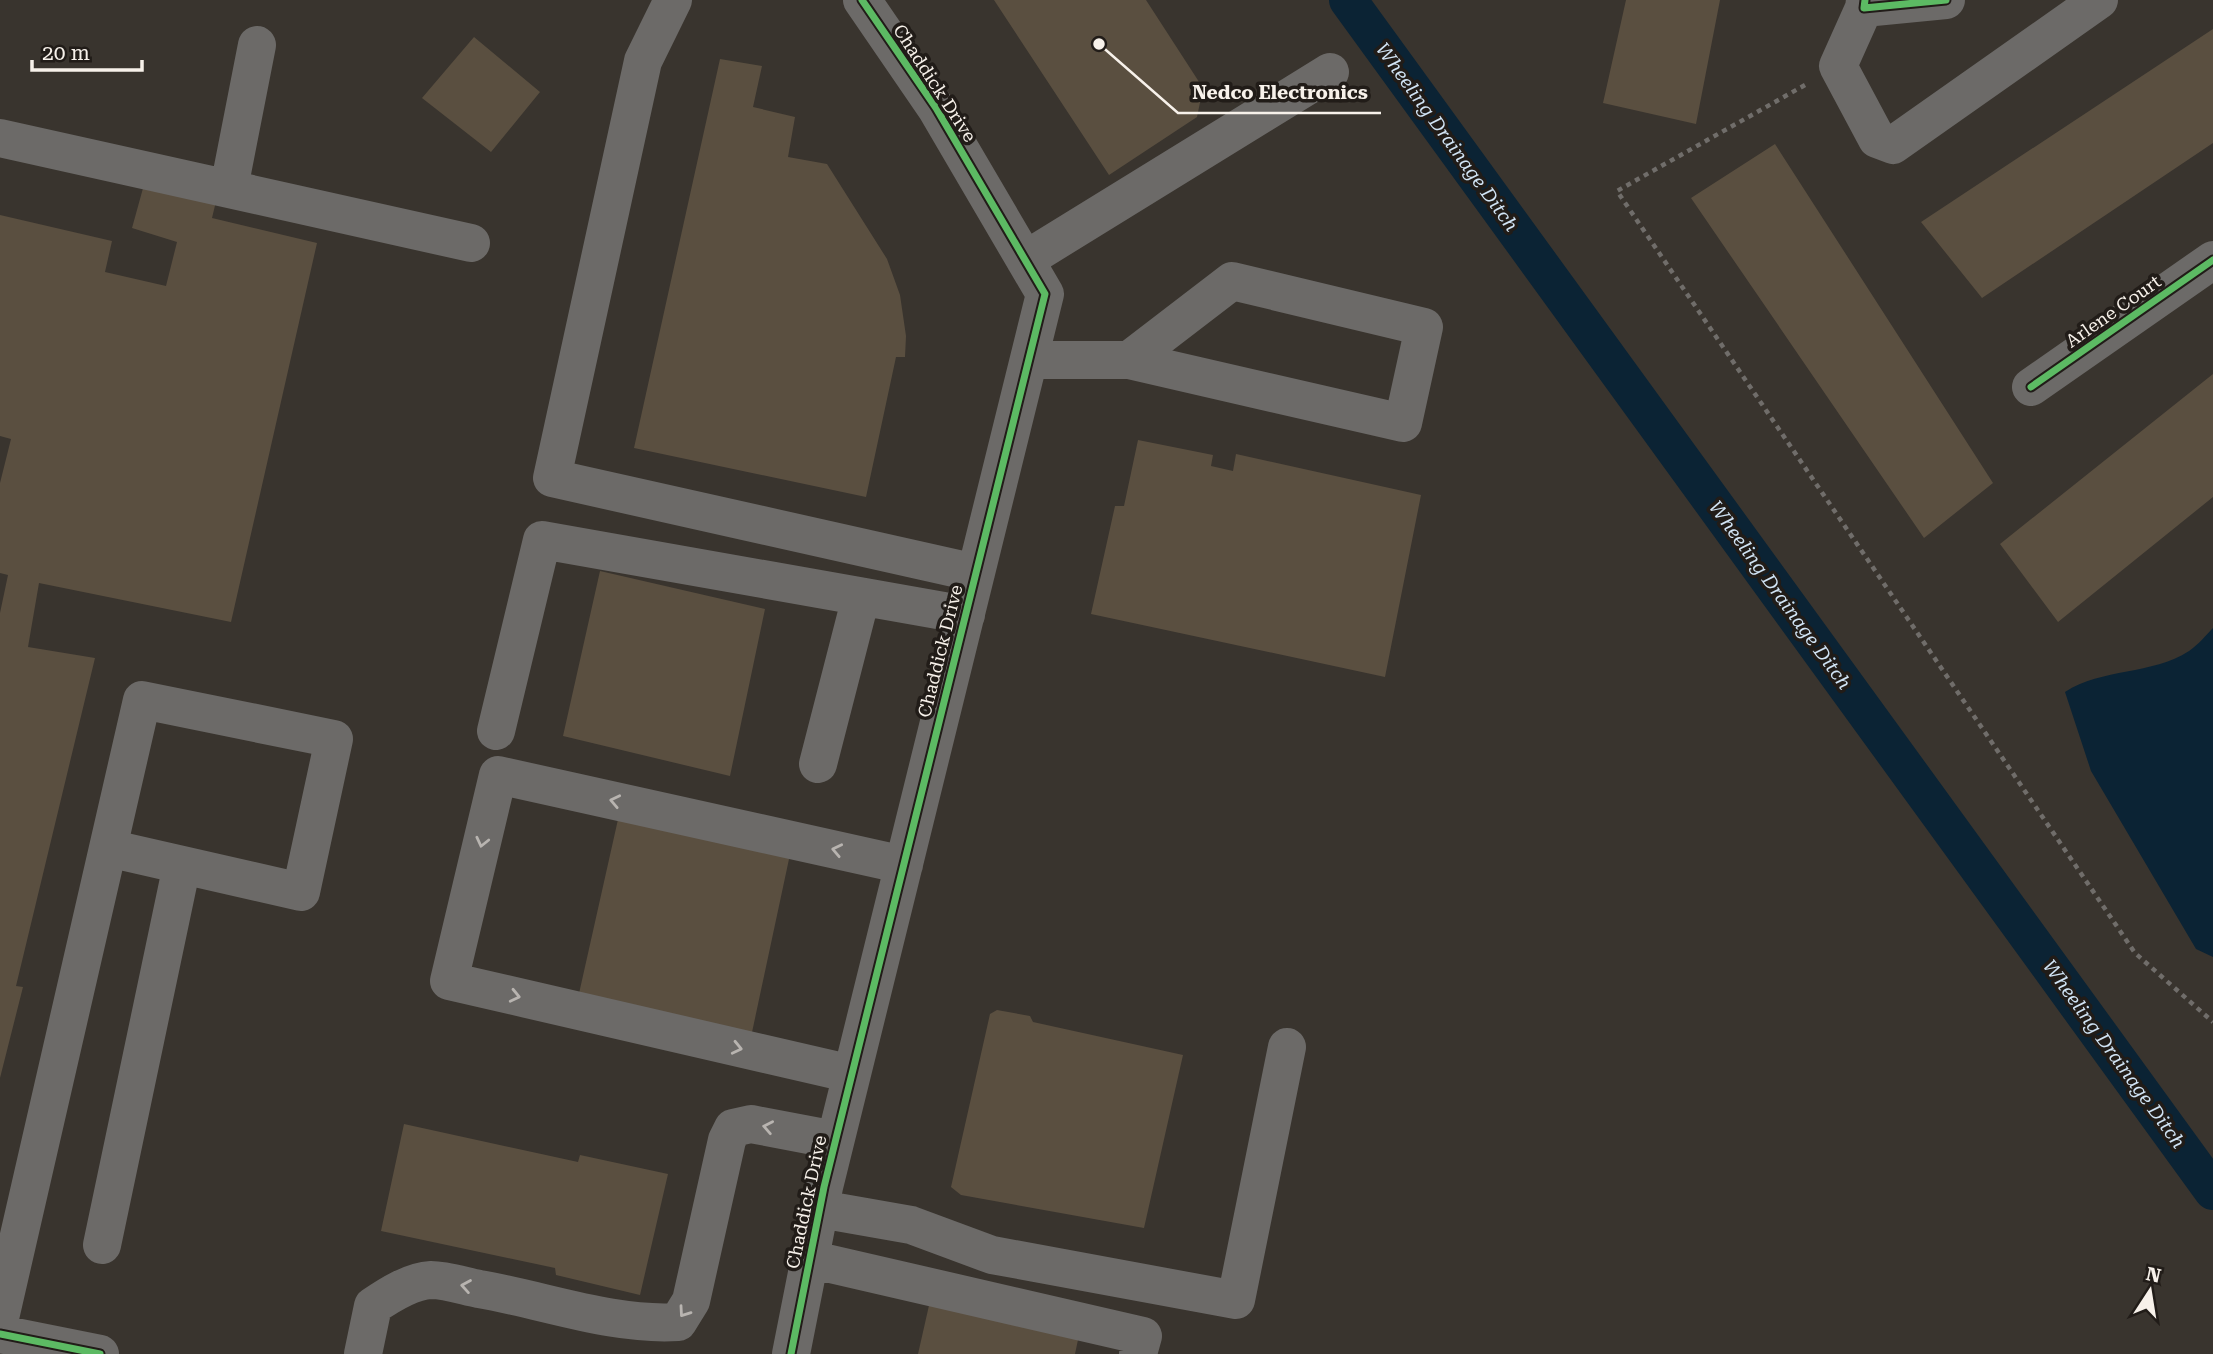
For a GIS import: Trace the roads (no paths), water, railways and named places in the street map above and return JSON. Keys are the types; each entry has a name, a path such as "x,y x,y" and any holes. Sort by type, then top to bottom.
{"street":[{"path":"673,0 643,61 552,478 976,573"},
{"name":"Chaddick Drive","path":"791,1354 835,1140 1045,294 936,108 862,0"},
{"path":"1946,0 1865,4 1838,66 1877,139 1893,145 2099,0"},
{"path":"229,188 257,45"},
{"path":"1025,260 1330,72"},
{"path":"0,138 471,243"},
{"name":"Arlene Court","path":"2031,387 2213,260"},
{"path":"1029,360 1129,360 1403,423 1424,327 1232,281 1129,360"},
{"path":"496,731 542,541 966,615"},
{"path":"818,764 861,597"},
{"path":"0,1318 7,1252 108,848 142,700 334,739 301,892 108,848"},
{"path":"852,1074 449,981 498,775 904,865"},
{"path":"102,1245 181,864"},
{"path":"820,1209 911,1225 992,1255 1236,1300 1287,1047"},
{"path":"363,1354 373,1306 395,1292 430,1280 537,1299 627,1320 678,1322 691,1301 727,1140 733,1128 751,1124 835,1140"},
{"path":"809,1259 1143,1336 1138,1354"},
{"path":"0,1334 100,1354"}],"water":[{"path":"2213,628 2213,957 2196,949 2091,771 2065,692 2095,679 2175,659 2192,649"}],"waterway":[{"name":"Wheeling Drainage Ditch","path":"1348,0 2213,1191"}],"place":[{"name":"Nedco Electronics","path":"1099,44"}]}
